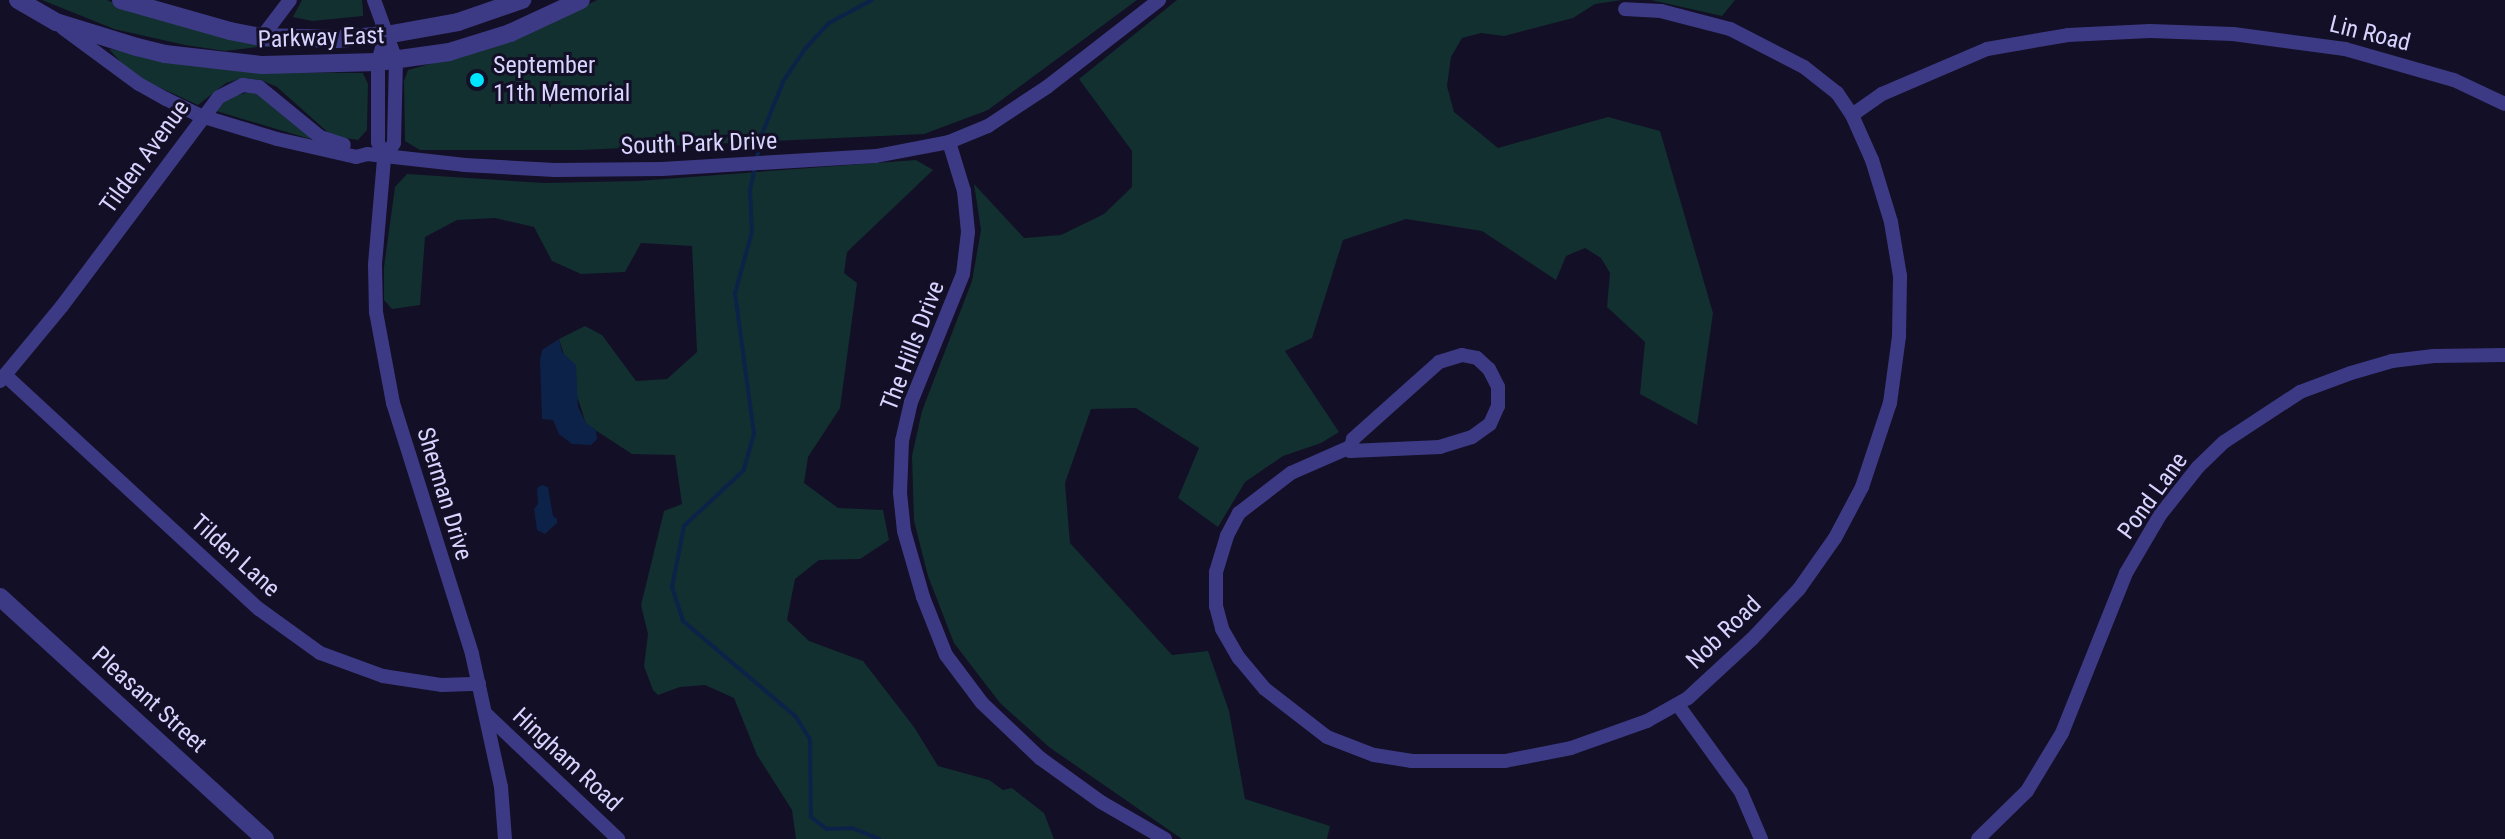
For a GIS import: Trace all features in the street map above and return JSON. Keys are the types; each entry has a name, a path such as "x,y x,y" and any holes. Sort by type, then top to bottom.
{"street":[{"name":"Parkway East","path":"18,0 56,22 139,84 201,116"},
{"name":"Parkway East","path":"121,0 186,20 262,37 338,39 386,35 458,22 522,0"},
{"path":"262,37 290,0"},
{"name":"Sherman Drive","path":"374,0 386,35 387,61 378,142 384,159 375,265 376,312 390,391 479,684 501,787 505,839"},
{"name":"Parkway East","path":"56,22 165,54 237,63 387,61 449,52 510,33 581,0"},
{"name":"South Park Drive","path":"201,116 277,139 356,157 367,154 384,159 555,170 662,169 876,156 949,142 988,126 1034,96 1159,0"},
{"name":"Nob Road","path":"1348,448 1350,451 1400,451 1440,447 1472,437 1490,424 1498,406 1498,387 1489,369 1477,358 1462,355 1447,358 1353,439 1348,448 1291,473 1246,507 1227,536 1216,572 1216,606 1222,629 1239,658 1265,689 1303,722 1327,737 1374,755 1411,761 1505,761 1571,748 1647,721 1678,705 1767,624 1799,589 1828,548 1862,487 1890,403 1899,336 1900,276 1891,222 1872,160 1852,115 1837,93 1804,67 1768,45 1699,20 1643,7 1625,9"},
{"name":"Lin Road","path":"1852,115 1882,94 1987,49 2068,35 2150,31 2233,34 2345,49 2454,80 2505,104"},
{"name":"Tilden Avenue","path":"3,378 62,306 201,116 229,91 243,85 259,87 320,137 367,154"},
{"name":"The Hills Drive","path":"949,142 964,191 968,232 963,274 911,402 902,441 900,493 904,531 923,597 946,655 982,703 1040,758 1101,802 1165,839"},
{"name":"Pond Lane","path":"1978,839 2027,791 2062,733 2126,573 2160,515 2198,467 2224,442 2300,392 2351,373 2392,361 2434,356 2505,355"},
{"name":"Tilden Lane","path":"3,378 259,609 320,653 383,676 442,685 479,684"},
{"name":"Pleasant Street","path":"0,597 265,839"},
{"path":"1678,705 1741,792 1761,839"},
{"name":"Hingham Road","path":"486,714 618,839"}],"green space":[{"path":"42,0 107,0 123,7 349,47 259,47 225,51 185,45 114,29"},
{"path":"302,0 362,0 363,16 312,21 293,17"},
{"path":"597,0 1137,0 988,110 924,134 581,150 420,150 405,141 404,81 408,70 515,40"},
{"path":"1177,0 1622,0 1595,4 1573,18 1504,36 1481,33 1462,38 1451,57 1447,86 1454,112 1498,148 1608,117 1660,131 1713,313 1697,425 1640,394 1645,342 1607,307 1610,273 1601,258 1585,248 1566,256 1556,280 1482,231 1406,219 1343,240 1312,338 1285,351 1339,432 1321,443 1283,456 1245,482 1218,527 1178,498 1199,448 1136,408 1091,409 1065,483 1070,543 1172,655 1208,651 1229,711 1245,799 1330,826 1327,839 1182,839 1049,747 1000,703 954,643 928,576 914,521 912,456 922,411 972,281 981,230 974,184 1024,238 1061,235 1104,214 1132,187 1132,151 1079,79"},
{"path":"1651,0 1735,0 1722,16"},
{"path":"109,49 261,72 363,73 368,84 367,130 358,140 332,136 277,87 261,80 243,78 226,83 198,105 150,83 125,67"},
{"path":"253,91 310,139 216,111 229,97"},
{"path":"916,160 933,170 847,252 844,273 857,283 840,408 808,457 804,483 838,508 883,510 889,540 860,559 819,560 795,579 787,620 809,641 863,661 914,727 938,766 989,780 1003,790 1012,788 1044,813 1054,839 796,839 792,810 757,755 734,698 705,685 680,687 658,695 653,690 644,666 648,634 641,605 664,511 682,504 675,455 632,454 586,424 559,339 585,326 602,335 636,381 667,379 697,352 692,246 641,243 625,272 581,274 552,261 534,227 495,218 457,220 425,237 420,305 392,309 384,300 384,267 395,187 407,174 544,183 637,181"}],"water":[{"path":"559,339 562,352 576,365 578,407 586,423 596,430 597,439 591,445 572,444 559,434 553,420 542,419 542,350"},
{"path":"542,485 548,487 553,516 557,519 557,523 545,534 537,530 534,509 538,504 537,488"}],"waterway":[{"path":"872,0 829,23 805,49 783,82 762,134 750,190 752,232 735,293 754,434 744,470 684,526 672,587 683,621 796,717 810,739 811,817 827,829 852,828 879,839"}],"place":[{"name":"September 11th Memorial","path":"477,80"}]}
